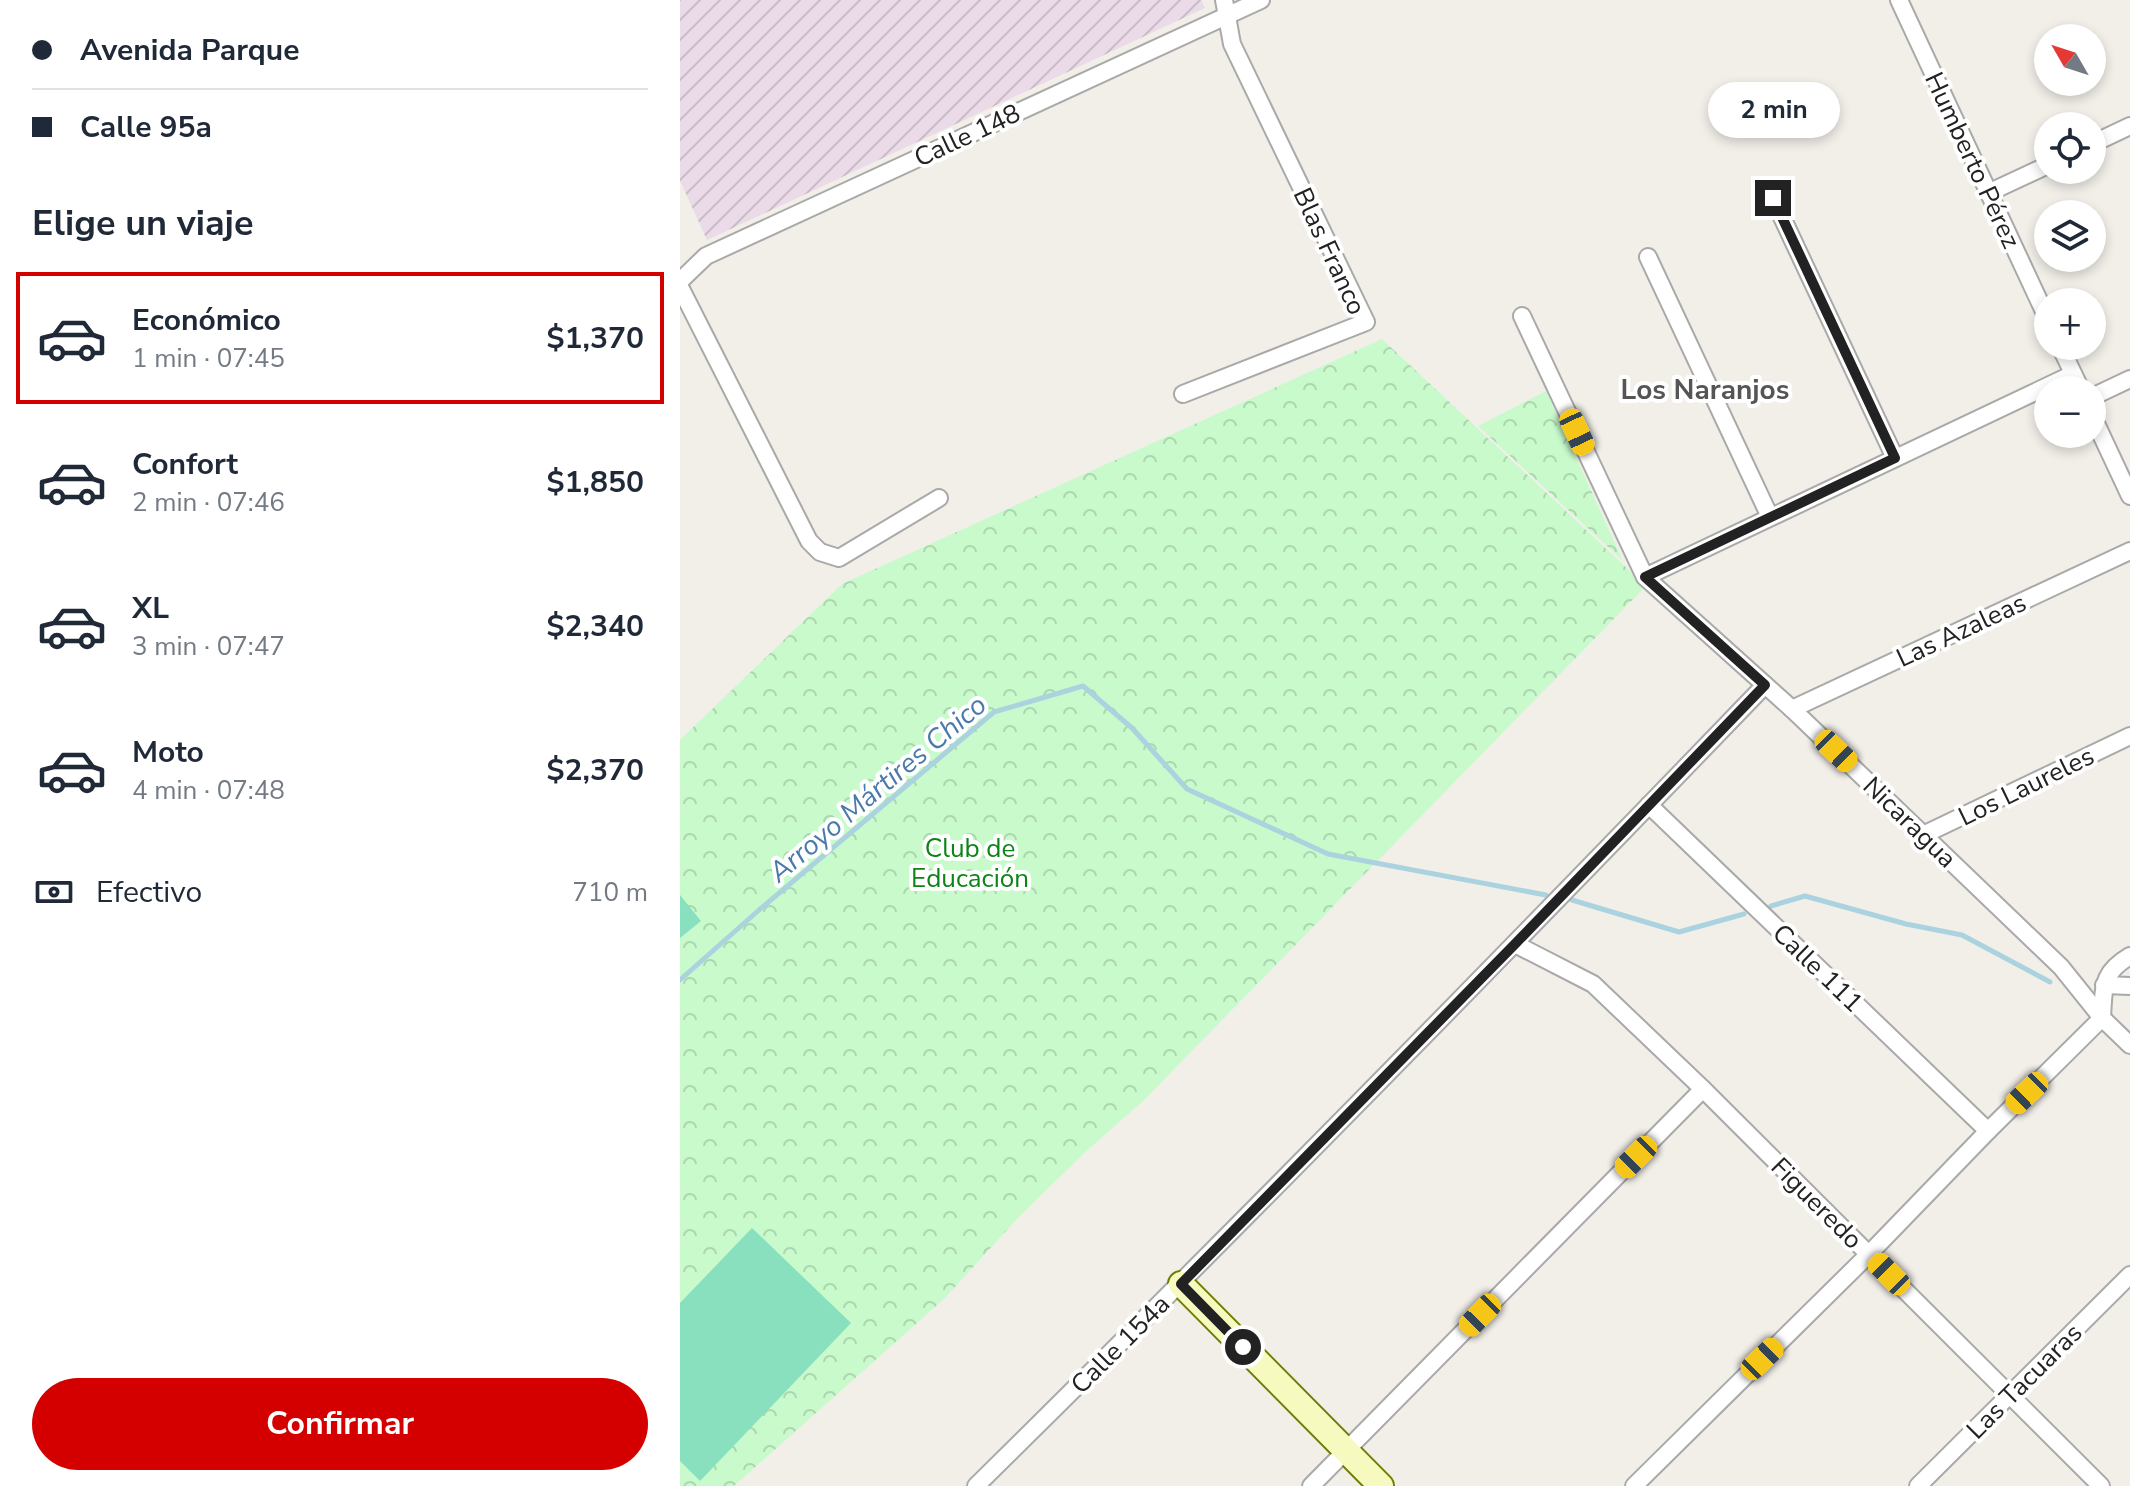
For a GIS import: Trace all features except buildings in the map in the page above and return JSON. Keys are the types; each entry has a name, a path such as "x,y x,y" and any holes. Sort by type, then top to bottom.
{"street":[{"name":"Calle 148","path":"680,284 706,256 1226,8 1261,0"},
{"name":"Humberto Pérez","path":"1899,0 2034,290"},
{"name":"Blas Franco","path":"1183,394 1366,322 1232,44 1226,8"},
{"path":"2106,137 2130,126"},
{"path":"1988,193 2034,172"},
{"path":"1773,198 1895,458"},
{"path":"1648,257 1770,517"},
{"path":"680,284 809,541 820,552 839,558 939,498"},
{"path":"1522,316 1645,577 2073,374 2066,360"},
{"path":"2106,390 2130,379"},
{"path":"2106,445 2130,496"},
{"name":"Las Azaleas","path":"1792,709 2130,551"},
{"name":"Nicaragua","path":"1645,577 1792,709 2061,967 2102,1018 2130,1045"},
{"name":"Calle 154a","path":"976,1486 1181,1284 1765,685"},
{"name":"Los Laureles","path":"1923,835 2130,736"},
{"name":"Calle 111","path":"1649,805 1988,1131"},
{"name":"Figueredo","path":"1515,944 1593,984 1703,1089 2101,1486"},
{"path":"1634,1486 2102,1018 2104,985 2114,965 2130,956"},
{"path":"2104,985 2130,986"},
{"path":"1311,1486 1703,1089"},
{"name":"Las Tacuaras","path":"1918,1486 2130,1275"},
{"path":"1181,1284 1381,1486"}],"shaded area":[{"path":"680,0 1201,0 1205,8 707,240 680,181"}],"green space":[{"name":"Club de Educación","path":"1382,339 1646,586 1143,1101 1017,1219 944,1299 734,1486 680,1486 680,740 842,584"},
{"path":"1546,391 1623,561 1478,426"},
{"path":"680,895 701,921 680,938"},
{"path":"752,1228 851,1323 700,1481 680,1461 680,1303"}],"waterway":[{"name":"Arroyo Mártires Chico","path":"680,980 994,712 1083,686 1132,728 1187,789 1328,854 1546,895"},
{"name":"Arroyo Mártires Chico","path":"1771,906 1805,896 1906,924 1962,935 2050,982"},
{"name":"Arroyo Mártires Chico","path":"1572,900 1679,932 1744,914"}],"district":[{"name":"Los Naranjos","path":"1705,389"}],"route":[{"path":"1243,1347 1181,1284 1765,685 1645,577 1895,458 1773,198"}]}
